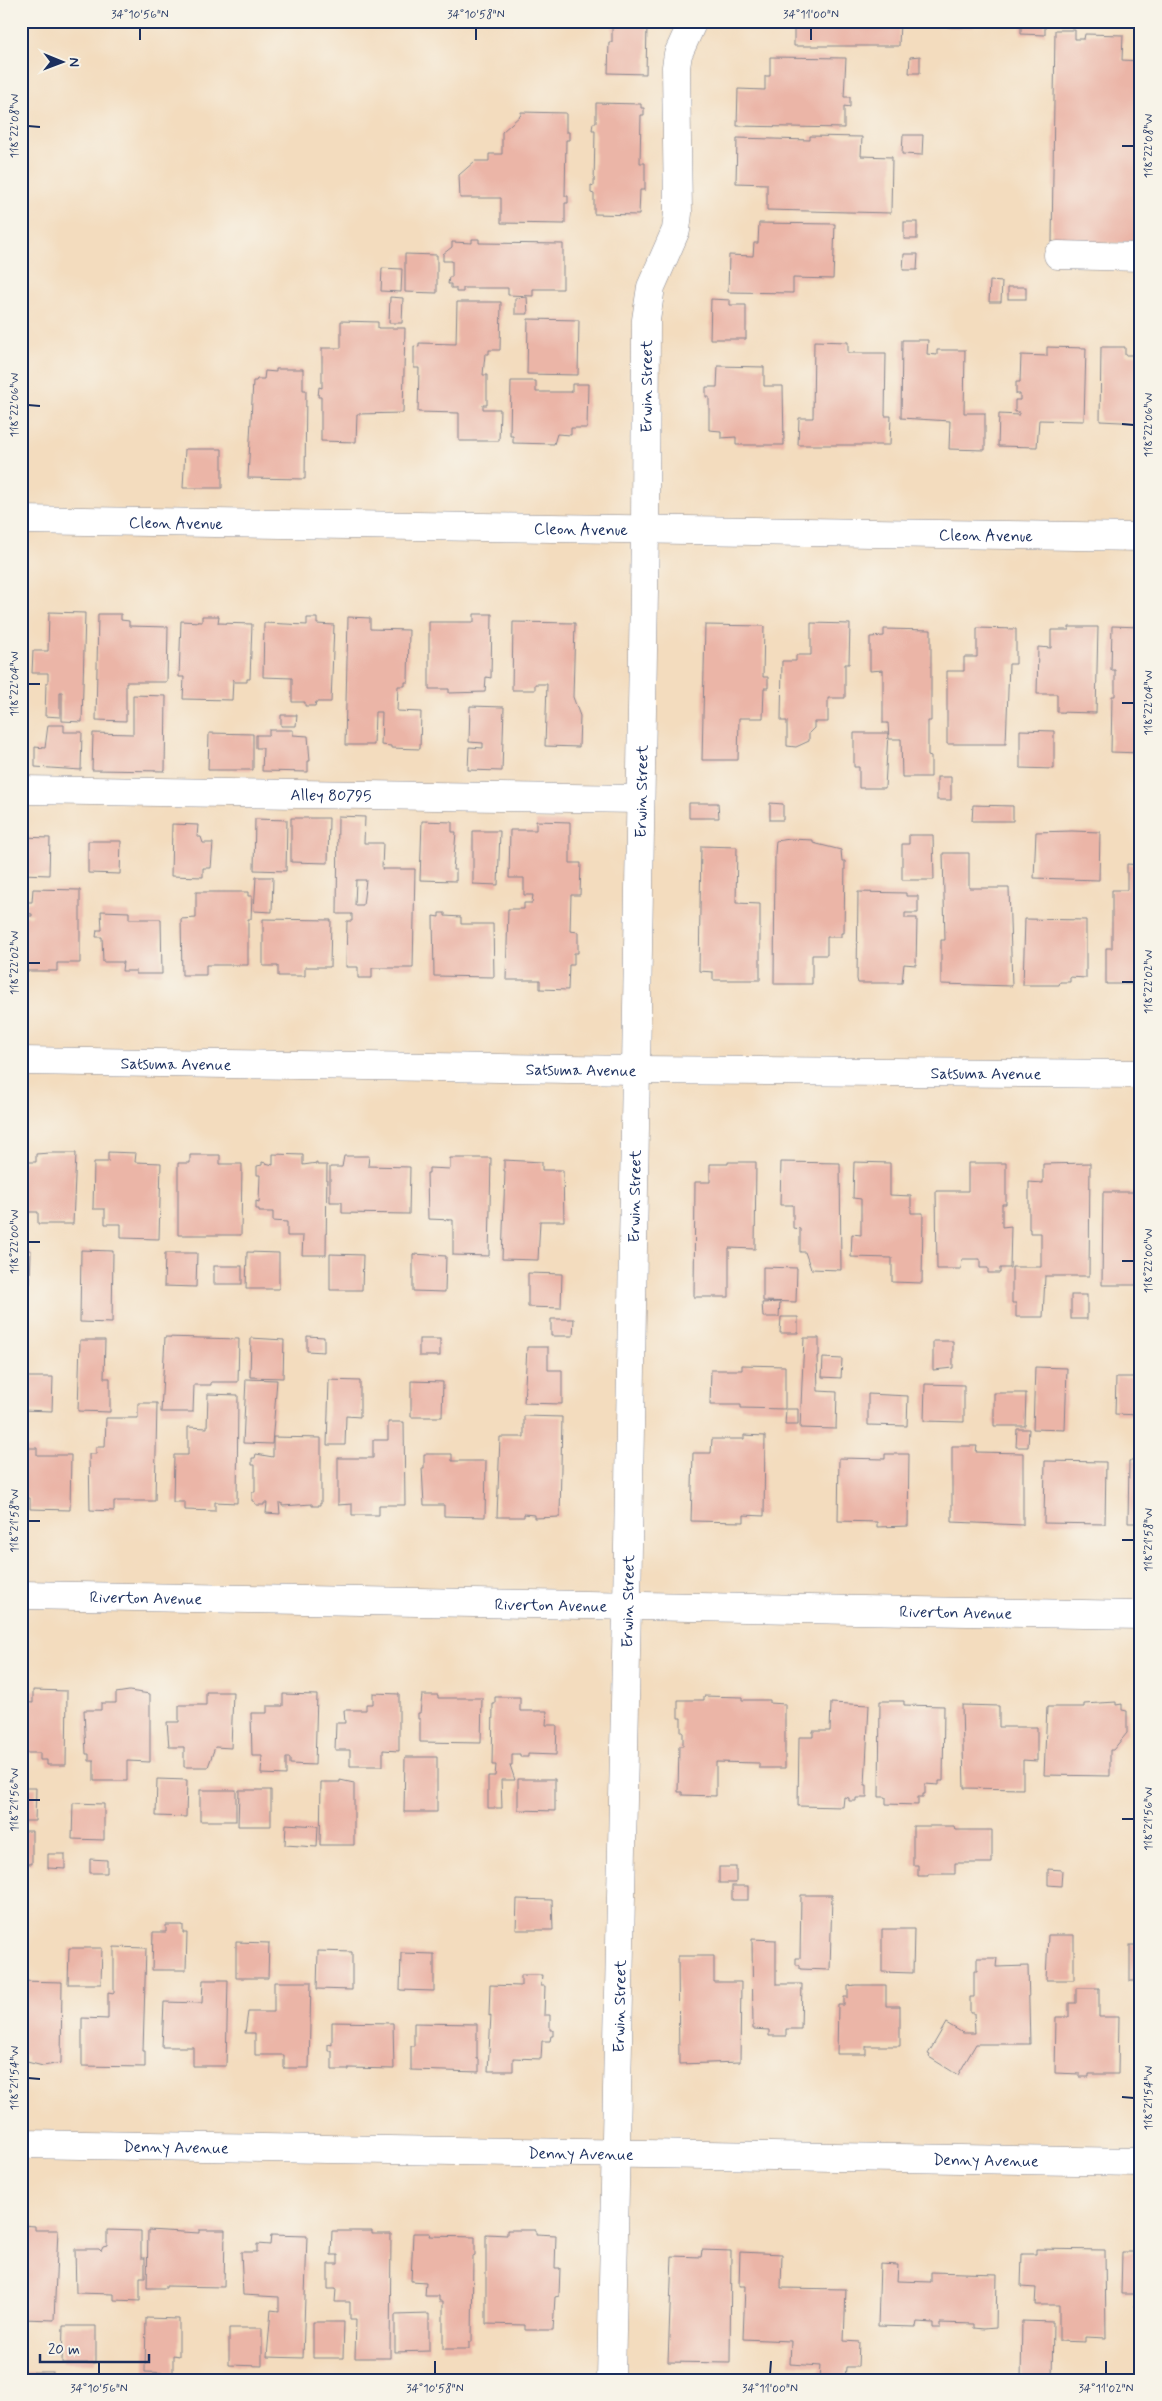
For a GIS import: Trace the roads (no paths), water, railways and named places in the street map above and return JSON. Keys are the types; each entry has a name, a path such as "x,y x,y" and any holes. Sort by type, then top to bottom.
{"street":[{"name":"Erwin Street","path":"611,2380 627,1606 645,531 646,320 651,287 676,230 678,213 676,68 678,54 693,21"},
{"path":"1058,255 1141,257"},
{"name":"Cleon Avenue","path":"21,520 645,531 1141,537"},
{"name":"Alley 80795","path":"21,790 640,799"},
{"name":"Satsuma Avenue","path":"21,1061 635,1070 1141,1074"},
{"name":"Riverton Avenue","path":"21,1595 1141,1616"},
{"name":"Denny Avenue","path":"21,2144 1141,2162"}]}
